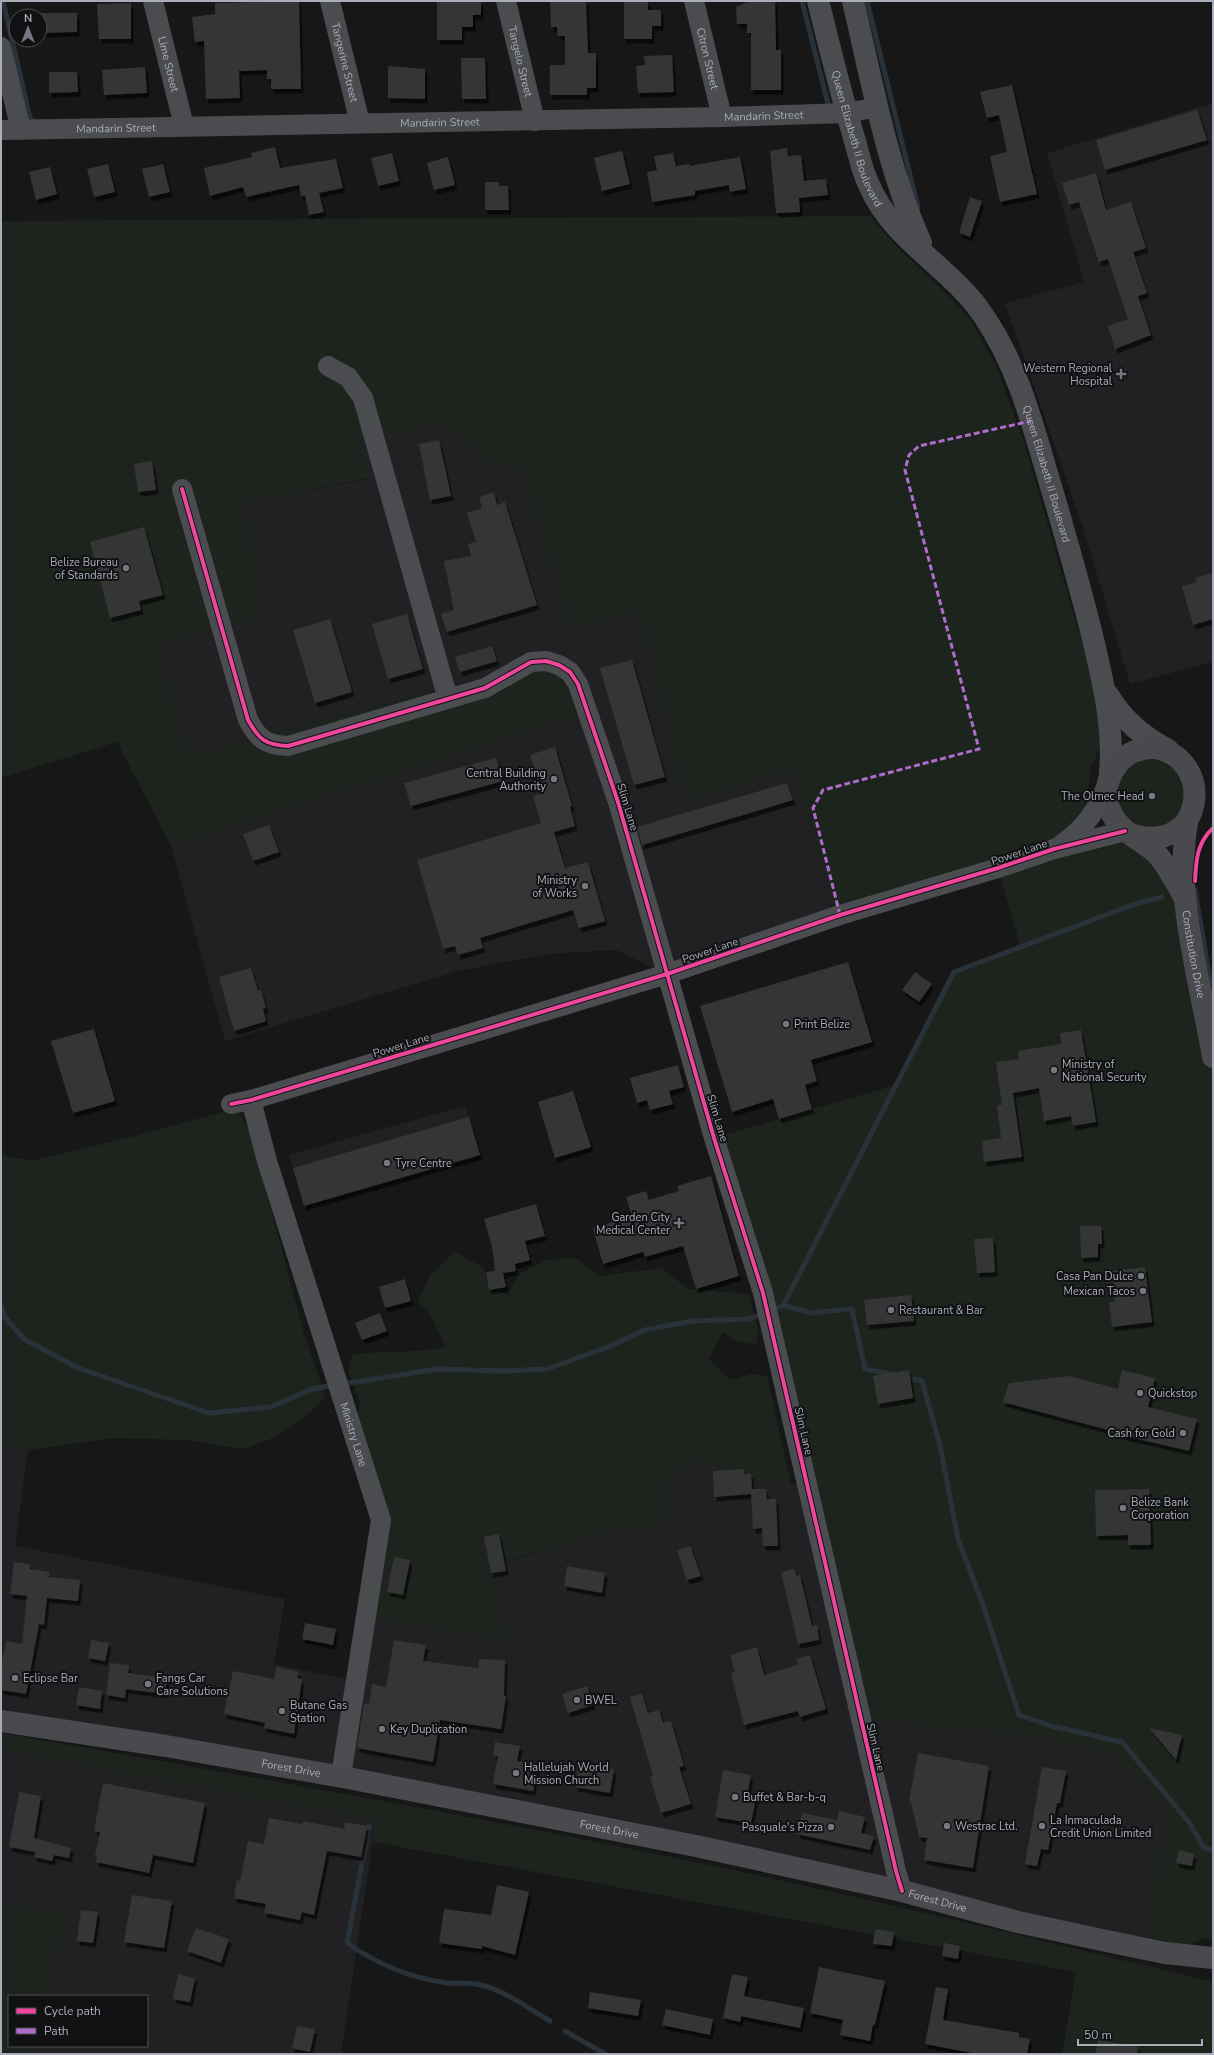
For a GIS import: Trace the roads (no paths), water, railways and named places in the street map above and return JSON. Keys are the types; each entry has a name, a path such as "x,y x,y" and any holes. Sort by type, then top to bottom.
{"main road":[{"path":"1212,777 1173,753 1149,748 1134,751 1121,759 1108,779 1106,800 1111,814 1129,833 1148,839 1163,838 1177,832 1189,821 1213,808"},
{"path":"1173,753 1189,765 1196,778 1198,793 1196,807 1189,821"},
{"name":"Constitution Drive","path":"1189,821 1184,858 1184,897 1213,1057"},
{"name":"Constitution Drive","path":"1129,833 1156,853 1166,865 1184,897"},
{"name":"Forest Drive","path":"1,1721 166,1746 341,1776 696,1846 902,1891 1018,1922 1090,1938 1165,1952 1213,1958"}],"street":[{"name":"Lime Street","path":"153,1 184,126"},
{"name":"Tangerine Street","path":"330,1 360,123"},
{"name":"Tangelo Street","path":"506,1 535,121"},
{"name":"Citron Street","path":"694,1 722,117"},
{"name":"Queen Elizabeth II Boulevard","path":"818,1 847,113 869,186 887,216 928,259 958,285 977,305 995,332 1016,379 1078,580 1106,693 1111,733 1108,779"},
{"name":"Queen Elizabeth II Boulevard","path":"853,1 878,107 905,207 928,259"},
{"path":"1,47 21,130"},
{"name":"Mandarin Street","path":"1,130 722,117 847,113 878,107"},
{"path":"328,366 348,377 363,398 448,699"},
{"name":"Slim Lane","path":"182,489 248,720 254,730 265,742 274,746 288,746 485,688 531,662 559,664 570,672 578,684 618,802 667,974 765,1301 896,1871 902,1891"},
{"name":"Queen Elizabeth II Boulevard","path":"1106,693 1118,711 1132,727 1149,740 1173,753"},
{"name":"Power Lane","path":"1054,849 1077,834 1090,819 1100,804 1108,779"},
{"name":"Power Lane","path":"231,1104 251,1100 667,974 840,915 998,868 1054,849 1129,833"},
{"name":"Ministry Lane","path":"251,1100 267,1161 381,1520 341,1776"}],"waterway":[{"path":"3,1 30,118 37,123"},
{"path":"802,1 828,104"},
{"path":"867,1 918,207"},
{"path":"1195,890 1213,998"},
{"path":"771,1310 783,1306 954,972 1135,904 1162,897"},
{"path":"1,1304 4,1316 24,1339 78,1368 209,1413 271,1407 312,1389 335,1385"},
{"path":"783,1305 811,1313 852,1309 865,1369 894,1375"},
{"path":"343,1384 437,1369 504,1371 547,1369 608,1347 645,1330 692,1321 749,1319 764,1313"},
{"path":"904,1377 922,1381 940,1445 958,1539 983,1605 1019,1715 1051,1726 1122,1742 1189,1822 1204,1848 1213,1850"},
{"path":"369,1826 347,1943 358,1951 382,1964 407,1974 433,1981 481,1985 499,1991 517,2000 550,2021"},
{"path":"565,2031 605,2054"}],"place":[{"name":"Western Regional Hospital","path":"1121,374"},
{"name":"Belize Bureau of Standards","path":"126,568"},
{"name":"Central Building Authority","path":"554,779"},
{"name":"The Olmec Head","path":"1152,796"},
{"name":"Ministry of Works","path":"585,886"},
{"name":"Print Belize","path":"786,1024"},
{"name":"Ministry of National Security","path":"1054,1070"},
{"name":"Tyre Centre","path":"387,1163"},
{"name":"Garden City Medical Center","path":"679,1223"},
{"name":"Casa Pan Dulce","path":"1141,1276"},
{"name":"Mexican Tacos","path":"1143,1291"},
{"name":"Restaurant & Bar","path":"891,1310"},
{"name":"Quickstop","path":"1140,1393"},
{"name":"Cash for Gold","path":"1183,1433"},
{"name":"Belize Bank Corporation","path":"1123,1508"},
{"name":"Eclipse Bar","path":"15,1678"},
{"name":"Fangs Car Care Solutions","path":"148,1684"},
{"name":"BWEL","path":"577,1700"},
{"name":"Butane Gas Station","path":"282,1711"},
{"name":"Key Duplication","path":"382,1729"},
{"name":"Hallelujah World Mission Church","path":"516,1773"},
{"name":"Buffet & Bar-b-q","path":"735,1797"},
{"name":"Westrac Ltd.","path":"947,1826"},
{"name":"La Inmaculada Credit Union Limited","path":"1042,1826"},
{"name":"Pasquale's Pizza","path":"831,1827"}]}
